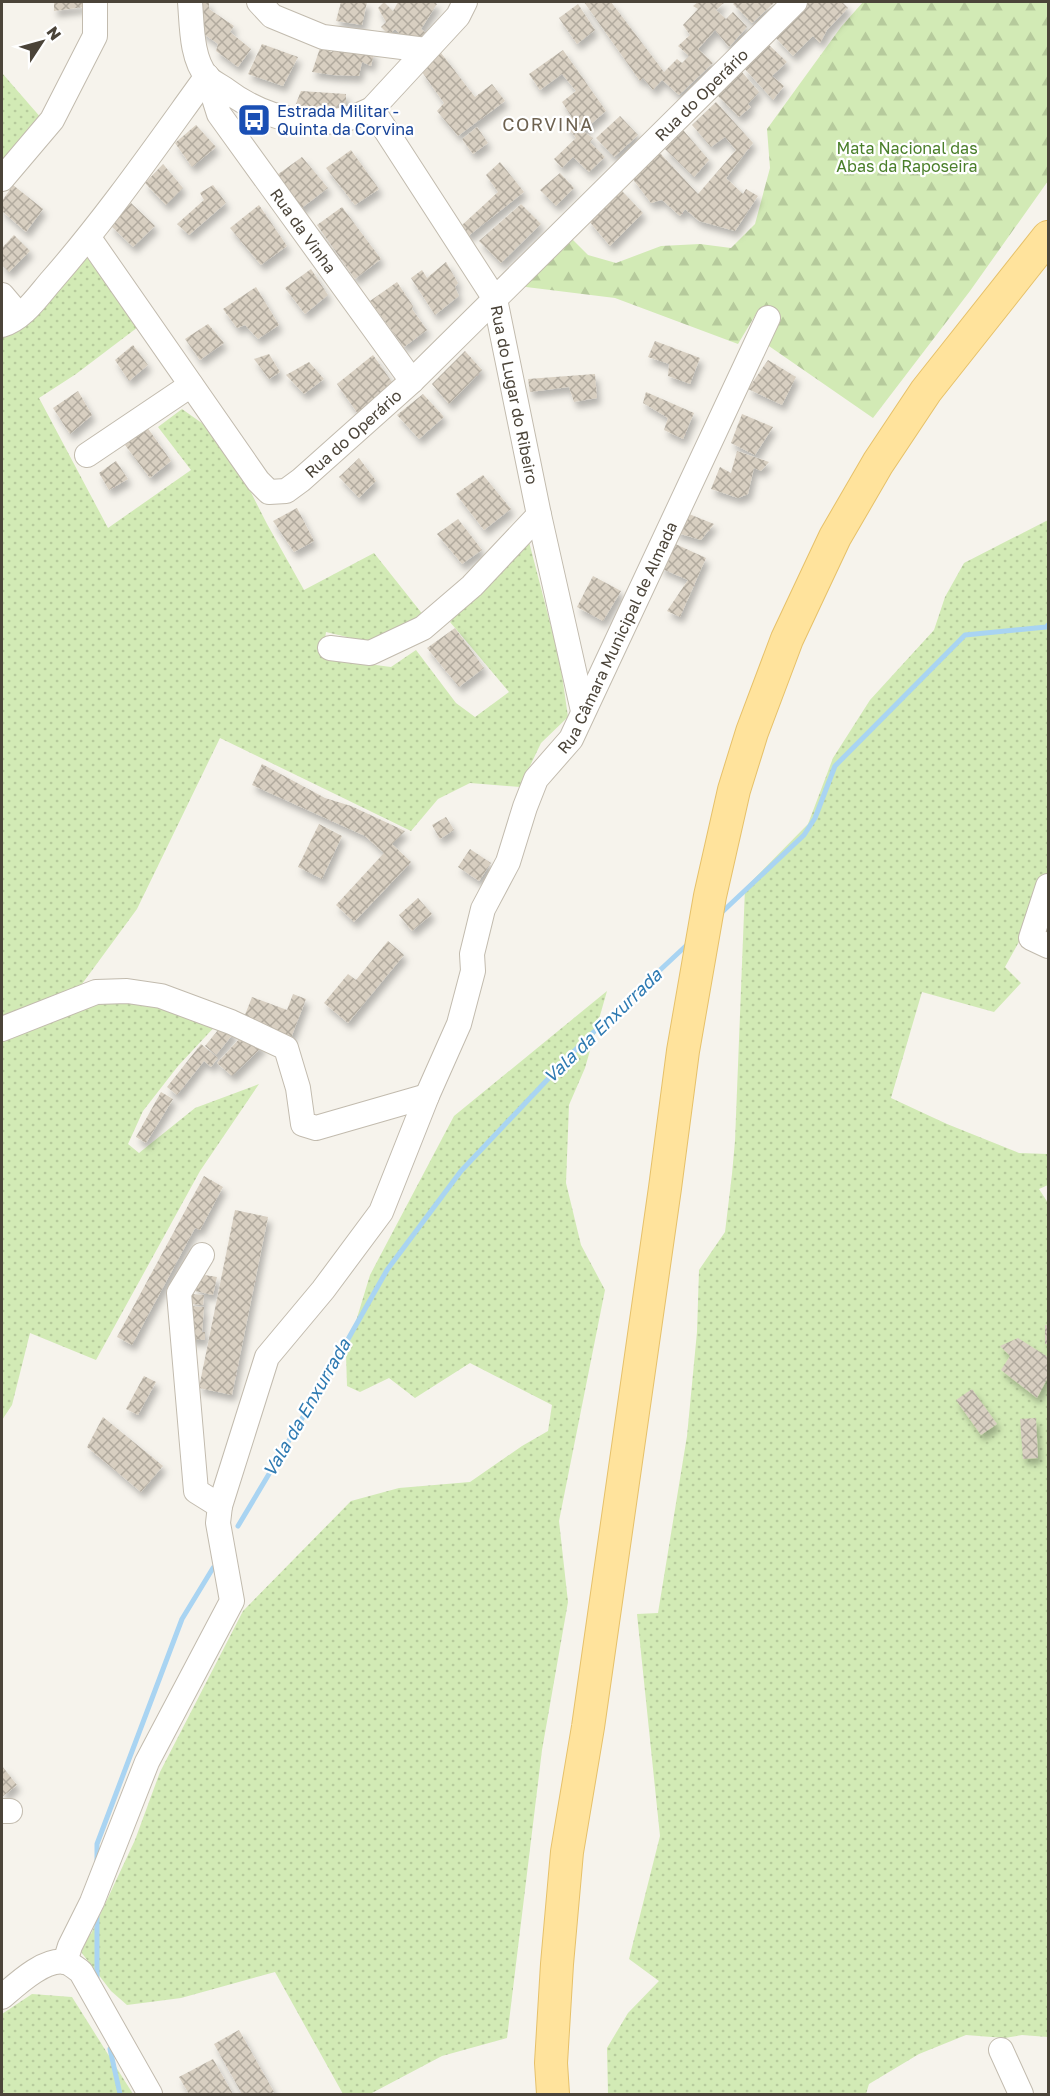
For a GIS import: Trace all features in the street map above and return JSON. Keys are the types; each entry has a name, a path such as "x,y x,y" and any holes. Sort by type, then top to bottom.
{"main road":[{"path":"553,2094 551,2063 567,1852 588,1727 685,1040 710,896 734,790 752,732 787,639 835,537 878,463 926,391 1048,237"}],"street":[{"path":"2,179 52,120 95,36 95,2"},
{"name":"Rua da Vinha","path":"190,2 197,58 207,76 219,114 412,381"},
{"path":"259,2 272,16 323,37 426,50"},
{"path":"2,294 10,320 29,307 89,238 207,76 237,99 258,111 302,122 341,121 372,109 458,16 465,2"},
{"name":"Rua do Operário","path":"89,238 258,481 269,492 286,491 412,381 795,2"},
{"name":"Rua do Lugar do Ribeiro","path":"372,109 495,298 539,515 583,711"},
{"name":"Rua Câmara Municipal de Almada","path":"65,1962 70,1946 92,1902 147,1762 232,1601 218,1523 220,1506 267,1357 323,1290 381,1212 427,1096 459,1024 473,971 472,954 483,909 508,862 536,779 571,739 768,318"},
{"path":"87,456 191,385"},
{"path":"330,648 370,653 423,628 472,586 539,515"},
{"path":"1048,886 1031,938 1048,945"},
{"path":"2,1029 96,992 127,991 171,1000 231,1022 286,1048 298,1088 303,1124 316,1128 427,1096"},
{"path":"202,1255 179,1293 196,1491 220,1506"},
{"path":"4,1988 49,1964 65,1962 81,1972 150,2094"},
{"path":"1001,2050 1021,2094"}],"green space":[{"name":"Mata Nacional das Abas da Raposeira","path":"863,2 1048,2 1048,181 970,291 873,418 766,344 779,318 759,309 738,344 615,298 518,286 569,236 588,255 616,263 661,246 700,244 731,248 755,224 770,168 767,129 841,27"},
{"path":"2,73 42,119 2,167"},
{"path":"86,256 138,327 76,374 39,398 108,528 191,470 158,427 182,409 206,426 235,461 304,590 374,553 424,616 376,644 326,632 322,658 391,667 416,650 456,703 475,717 509,692 450,622 528,538 560,661 568,717 541,743 520,787 470,783 438,799 411,831 220,738 137,909 82,984 89,1003 134,1000 220,1021 178,1066 143,1111 128,1144 139,1153 195,1108 259,1084 200,1171 96,1360 30,1333 12,1405 2,1420 2,333"},
{"path":"1048,520 1048,875 1020,940 1005,967 1021,983 994,1012 922,992 891,1098 1019,1153 1048,1154 1048,1185 1039,1189 1048,1203 1048,2037 1022,2035 1005,2038 966,2035 919,2054 869,2084 866,2094 608,2094 607,2048 628,2013 659,1981 629,1959 660,1836 637,1614 658,1613 687,1436 697,1332 699,1270 725,1232 735,1141 745,888 808,824 833,758 870,700 934,630 945,597 964,563"},
{"path":"607,991 585,1068 569,1105 566,1183 581,1245 605,1290 559,1521 568,1602 542,1750 507,2038 442,2056 370,2094 343,2094 275,1972 181,1998 127,2005 111,1991 81,1952 86,1932 91,1934 135,1840 160,1772 243,1611 351,1501 399,1488 470,1482 548,1431 552,1405 470,1363 415,1398 389,1378 360,1392 347,1386 346,1354 370,1275 454,1116"},
{"path":"32,1994 72,1997 133,2094 2,2094 2,2014"}],"building":[{"path":"54,2 83,2 84,7 54,11"},
{"path":"200,2 209,2 209,9 234,26 230,32 251,49 238,67 216,51 218,44 201,32"},
{"path":"341,2 367,2 362,25 336,21"},
{"path":"384,2 393,11 398,2 434,2 437,4 421,29 426,33 420,40 399,39 401,35 395,29 389,35 381,27 386,22 378,8"},
{"path":"584,2 611,2 664,72 677,59 682,63 689,56 678,46 690,35 683,25 698,9 693,6 698,2 725,2 716,10 726,19 733,12 747,27 729,47 715,30 698,49 713,63 679,95 662,80 653,90 643,78 640,81"},
{"path":"735,2 775,2 752,23 733,4"},
{"path":"808,2 842,2 848,8 827,30 820,43 813,36 793,56 774,36"},
{"path":"578,4 595,30 577,44 559,18"},
{"path":"336,39 374,53 371,66 362,62 359,76 312,72 320,48 332,52"},
{"path":"262,44 298,57 283,86 248,74"},
{"path":"769,45 787,62 772,76 784,86 773,100 744,68"},
{"path":"563,50 606,111 583,131 593,138 590,142 605,157 589,172 573,157 562,168 554,159 576,138 565,123 571,116 562,102 576,91 562,74 540,90 529,74"},
{"path":"441,53 475,97 492,84 505,101 458,136 437,111 444,103 422,72"},
{"path":"742,72 759,92 748,104 751,107 739,117 717,95"},
{"path":"301,91 346,94 346,104 327,108 295,106"},
{"path":"716,102 753,143 726,178 743,194 746,189 758,196 735,231 699,221 685,209 680,216 662,200 651,203 632,178 659,152 698,194 692,201 736,150 725,137 711,147 692,125"},
{"path":"620,116 638,135 614,157 596,138"},
{"path":"196,125 216,147 192,167 175,143"},
{"path":"477,127 488,143 473,154 462,139"},
{"path":"683,130 709,160 694,177 665,149"},
{"path":"351,150 379,189 355,205 326,168"},
{"path":"302,157 328,188 299,210 277,175"},
{"path":"500,162 524,192 467,237 461,226 498,192 486,175"},
{"path":"163,164 183,188 166,205 145,183"},
{"path":"560,173 574,188 556,206 540,190"},
{"path":"13,185 43,209 26,232 2,211 2,201"},
{"path":"213,185 226,203 189,235 177,224 204,200 200,193"},
{"path":"621,190 643,213 610,246 588,220"},
{"path":"131,203 155,226 133,247 110,225"},
{"path":"521,204 541,224 501,263 479,241"},
{"path":"259,205 287,246 261,265 230,228"},
{"path":"342,207 381,259 355,279 317,225"},
{"path":"14,235 30,251 9,272 2,265 2,248"},
{"path":"446,262 458,283 455,287 459,296 435,315 411,278 422,270 427,278"},
{"path":"311,269 328,295 305,314 285,288"},
{"path":"397,282 427,330 404,347 370,301"},
{"path":"256,287 279,325 258,339 245,325 237,328 223,309"},
{"path":"208,324 224,343 200,360 185,339"},
{"path":"655,341 700,358 690,384 668,376 669,364 648,357"},
{"path":"133,345 148,365 129,381 115,360"},
{"path":"465,351 482,370 449,404 432,384"},
{"path":"269,354 280,372 269,379 254,359"},
{"path":"373,355 392,382 358,414 337,384"},
{"path":"768,360 796,377 782,405 748,389"},
{"path":"309,362 324,379 304,394 286,375"},
{"path":"595,374 597,398 574,402 569,387 530,392 528,379"},
{"path":"78,391 92,415 70,434 53,408"},
{"path":"646,392 694,413 683,439 664,430 668,418 643,403"},
{"path":"423,394 444,417 419,439 397,415"},
{"path":"742,414 773,427 755,455 731,443"},
{"path":"147,427 171,461 150,478 125,445"},
{"path":"737,451 769,462 761,471 754,468 748,494 738,498 711,489 720,467 731,473"},
{"path":"359,458 376,481 359,498 339,477"},
{"path":"116,461 128,479 109,490 99,473"},
{"path":"483,475 511,509 484,530 456,494"},
{"path":"297,508 314,541 294,552 273,521"},
{"path":"684,512 714,524 701,540 674,532"},
{"path":"458,519 482,550 462,564 437,534"},
{"path":"671,542 706,558 680,617 667,611 688,580 660,568"},
{"path":"593,576 621,591 603,621 577,607"},
{"path":"455,628 484,668 459,687 427,648"},
{"path":"262,764 325,798 351,806 405,831 392,844 411,862 354,922 336,905 384,853 365,836 252,785"},
{"path":"446,817 454,830 440,839 432,825"},
{"path":"319,824 342,836 322,879 298,867"},
{"path":"470,849 491,863 479,881 458,867"},
{"path":"418,898 432,914 412,931 399,915"},
{"path":"388,941 404,955 348,1023 324,1003 348,974 356,980"},
{"path":"293,994 306,999 291,1038 243,1020 252,997 287,1010"},
{"path":"223,1024 234,1033 216,1055 205,1046"},
{"path":"242,1036 264,1045 232,1076 217,1063"},
{"path":"201,1044 218,1058 211,1067 204,1061 177,1095 167,1087"},
{"path":"161,1092 173,1099 146,1143 136,1137"},
{"path":"204,1176 223,1187 200,1230 195,1228 132,1345 117,1337"},
{"path":"235,1210 268,1217 232,1395 199,1388"},
{"path":"198,1274 217,1277 213,1295 195,1291"},
{"path":"192,1294 204,1295 203,1305 191,1304"},
{"path":"190,1306 204,1307 202,1332 205,1332 205,1340 187,1339"},
{"path":"1045,1325 1048,1325 1048,1344 1045,1344"},
{"path":"1018,1338 1048,1357 1048,1377 1037,1398 1001,1370 1010,1356 1000,1346"},
{"path":"144,1376 156,1382 138,1415 126,1409"},
{"path":"972,1389 997,1424 981,1435 956,1400"},
{"path":"103,1417 163,1466 141,1492 87,1447"},
{"path":"1036,1418 1038,1458 1023,1459 1020,1419"},
{"path":"2,1766 17,1785 2,1797"},
{"path":"239,2030 274,2092 242,2094 214,2044"},
{"path":"213,2059 233,2094 189,2094 179,2077"}],"waterway":[{"name":"Vala da Enxurrada","path":"720,914 804,835 815,818 835,766 965,635 1048,625"},
{"name":"Vala da Enxurrada","path":"238,1526 387,1270 461,1171 583,1042 689,943"},
{"name":"Vala da Enxurrada","path":"97,1862 97,1844 182,1619 213,1568"},
{"name":"Vala da Enxurrada","path":"97,1913 97,1982"},
{"name":"Vala da Enxurrada","path":"110,2049 120,2094"}],"place":[{"name":"Estrada Militar - Quinta da Corvina","path":"254,120"}],"district":[{"name":"CORVINA","path":"548,125"}]}
